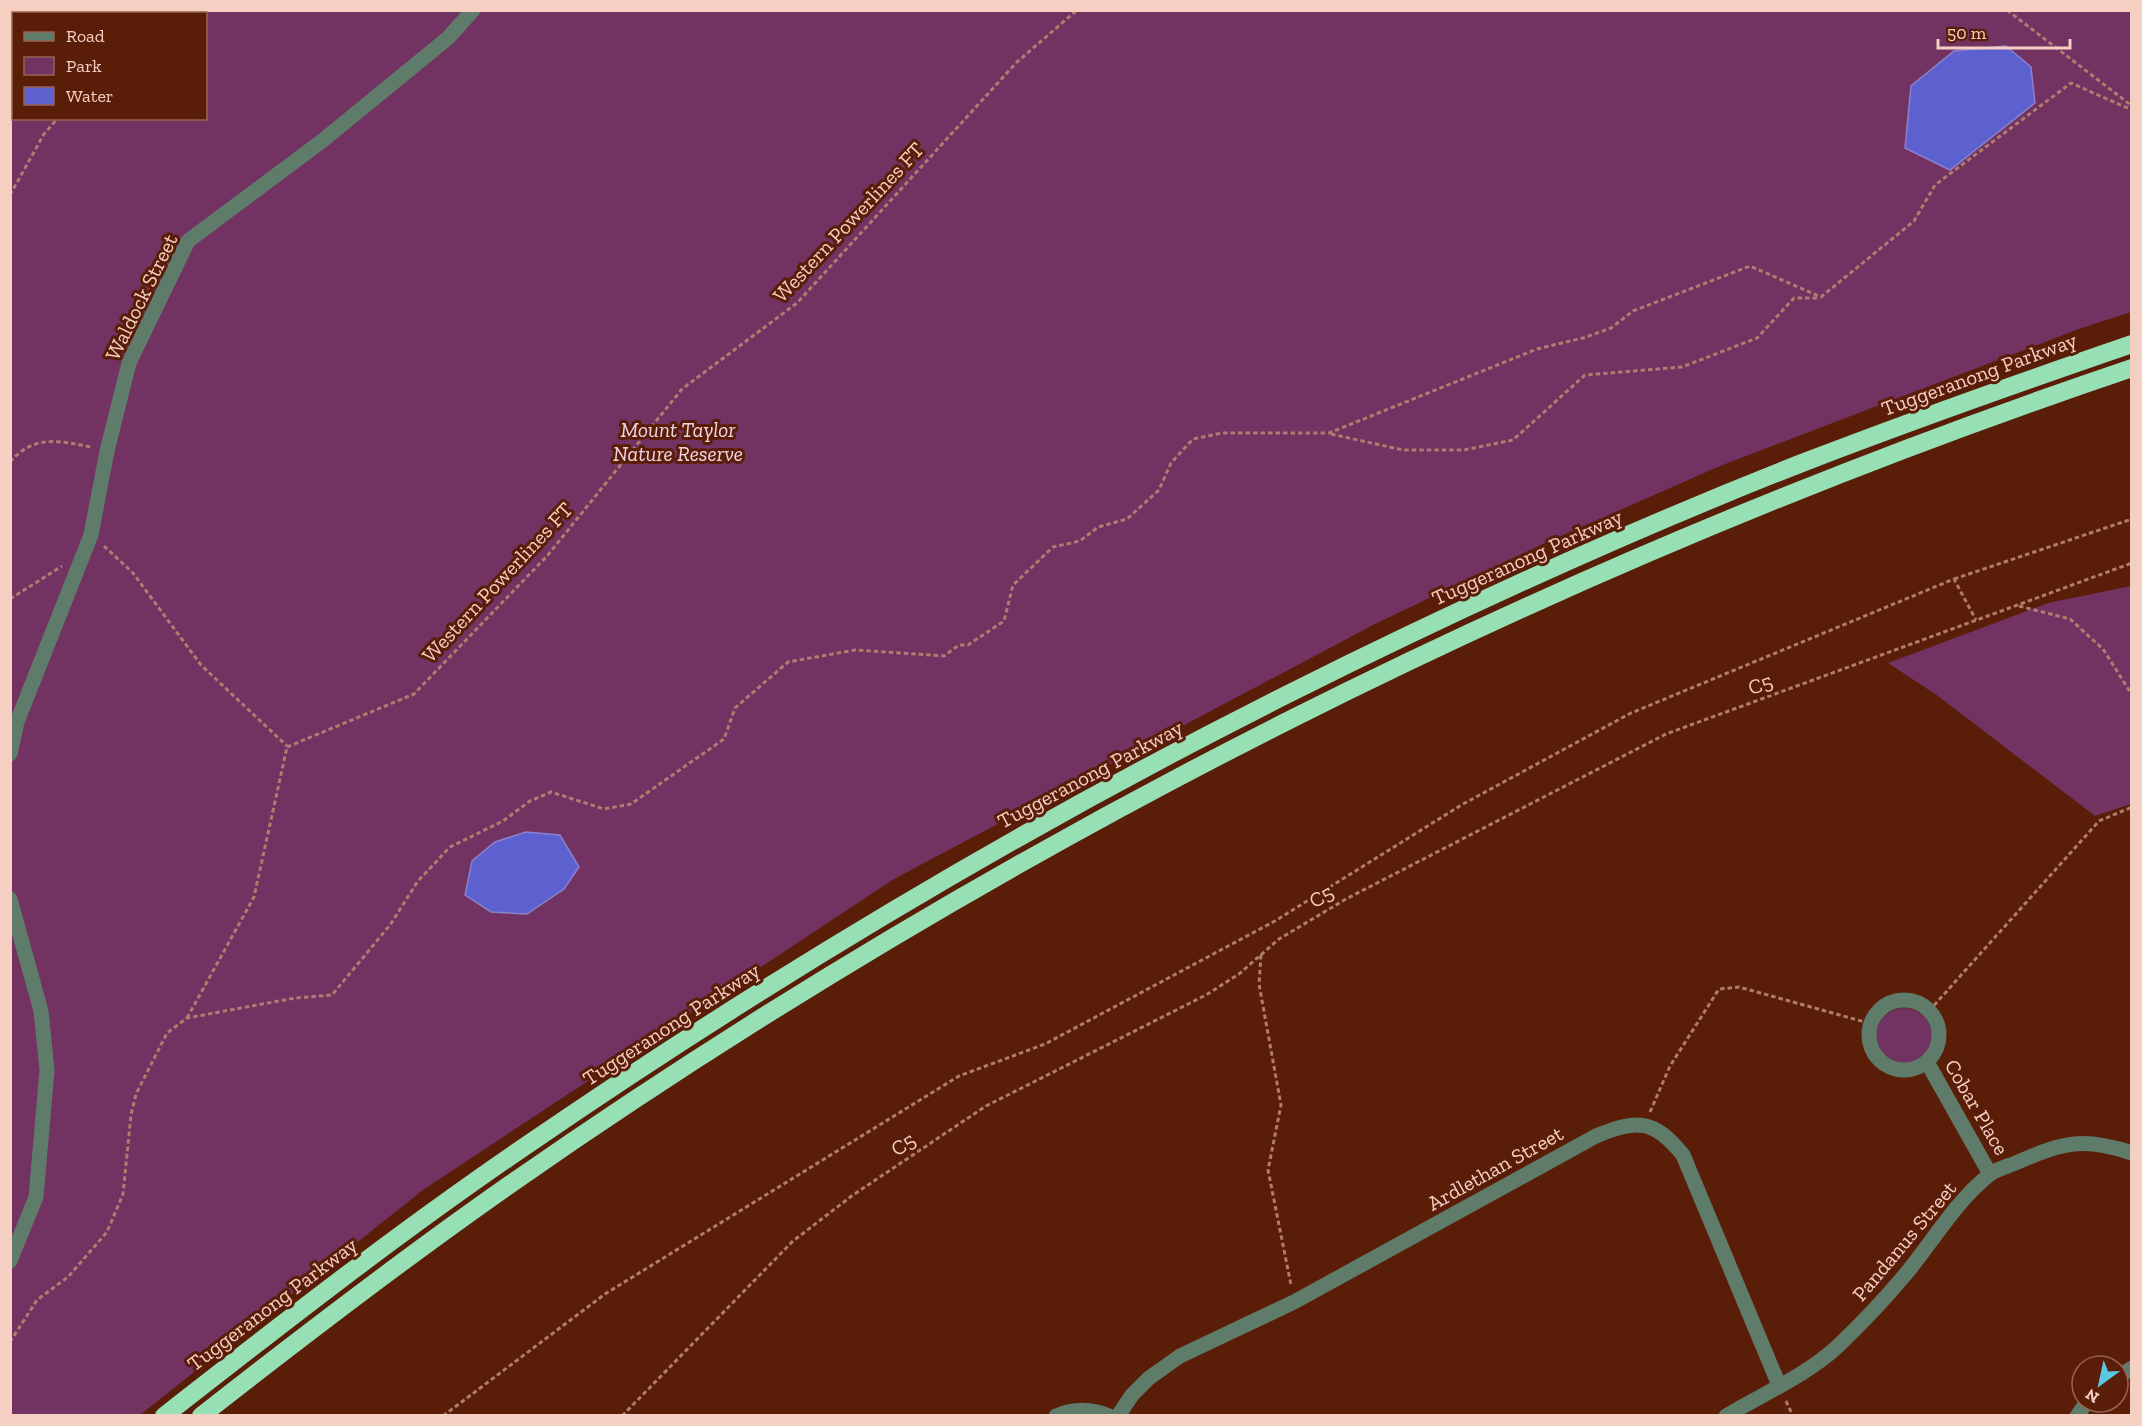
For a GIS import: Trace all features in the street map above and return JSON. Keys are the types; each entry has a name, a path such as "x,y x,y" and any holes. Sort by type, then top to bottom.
{"highway":[{"name":"Tuggeranong Parkway","path":"164,1416 388,1244 525,1147 656,1059 832,948 1001,848 1142,770 1431,624 1651,526 1817,458 1966,401 2132,344"},
{"name":"Tuggeranong Parkway","path":"201,1416 377,1281 502,1190 669,1078 828,976 998,876 1171,780 1409,660 1716,523 1866,463 2047,396 2132,368"}],"street":[{"name":"Waldock Street","path":"10,754 17,722 91,535 107,451 129,363 188,242 322,141 448,38 473,10"},
{"path":"10,899 40,1011 47,1070 36,1197 10,1261"},
{"path":"1872,1024 1880,1011 1895,1002 1913,1002 1929,1011"},
{"name":"Cobar Place","path":"1872,1024 1871,1044 1876,1055 1895,1069 1907,1070 1927,1062 1935,1050 1939,1039 1936,1021 1929,1011"},
{"name":"Cobar Place","path":"1927,1062 1990,1174"},
{"path":"1645,1124 1658,1129 1672,1140 1683,1155 1779,1385"},
{"name":"Ardlethan Street","path":"1118,1416 1132,1395 1149,1378 1180,1356 1294,1302 1596,1136 1626,1125 1645,1124"},
{"name":"Pandanus Street","path":"1726,1416 1812,1368 1836,1347 1872,1313 1904,1276 1959,1204 1990,1174 2059,1146 2081,1142 2110,1145 2132,1153"},
{"path":"1056,1416 1076,1409 1096,1410 1109,1416"}],"path":[{"name":"Western Powerlines FT","path":"287,747 414,694 547,556 682,389 797,303 1017,62 1077,10"},
{"path":"2007,10 2132,108"},
{"path":"187,1018 295,998 332,995 390,925 418,880 450,847 503,821 530,801 551,792 604,809 631,804 724,739 735,708 788,662 855,650 944,656 958,645 968,645 1004,621 1013,585 1053,547 1080,541 1098,527 1127,519 1159,490 1171,463 1193,439 1222,433 1329,433 1403,450 1464,450 1513,440 1586,375 1682,367 1756,338 1794,298 1821,297 1914,221 1935,185 2071,83 2132,108"},
{"path":"10,195 44,134 56,120"},
{"path":"1329,433 1537,349 1583,338 1611,328 1633,311 1750,266 1821,297"},
{"path":"10,462 38,442 57,440 107,451"},
{"path":"443,1416 605,1294 959,1076 1045,1044 1275,921 1463,804 1631,713 1954,579 2132,519"},
{"path":"10,1342 38,1300 68,1277 107,1232 123,1194 131,1115 136,1094 166,1034 187,1018 254,897 287,747 201,665 134,573 91,535"},
{"path":"10,598 85,551"},
{"name":"C5","path":"622,1416 793,1241 853,1195 987,1106 1206,995 1239,974 1279,939 1346,899 1666,734 2132,563"},
{"path":"1954,579 1976,620"},
{"path":"2017,605 2070,619 2103,649 2132,694"},
{"path":"1929,1011 2099,821 2132,807"},
{"path":"1261,955 1259,984 1281,1105 1268,1170 1294,1302"},
{"path":"1645,1124 1670,1066 1719,989 1739,987 1872,1024"}],"green space":[{"name":"Mount Taylor Nature Reserve","path":"10,11 2131,11 2131,312 2079,329 1720,466 1545,543 1375,624 894,879 423,1190 140,1415 11,1415"},
{"path":"2131,586 2131,804 2095,816 1938,696 1888,663 2048,603"},
{"path":"1904,1008 1915,1010 1924,1016 1930,1025 1932,1036 1930,1047 1924,1056 1915,1062 1904,1064 1893,1062 1884,1056 1878,1047 1876,1036 1878,1025 1884,1016 1893,1010"}],"water":[{"path":"2006,46 2031,67 2035,103 1950,170 1905,148 1911,86 1954,51"},
{"path":"526,832 560,835 579,867 564,889 527,914 491,912 465,895 472,861 495,842"}]}
